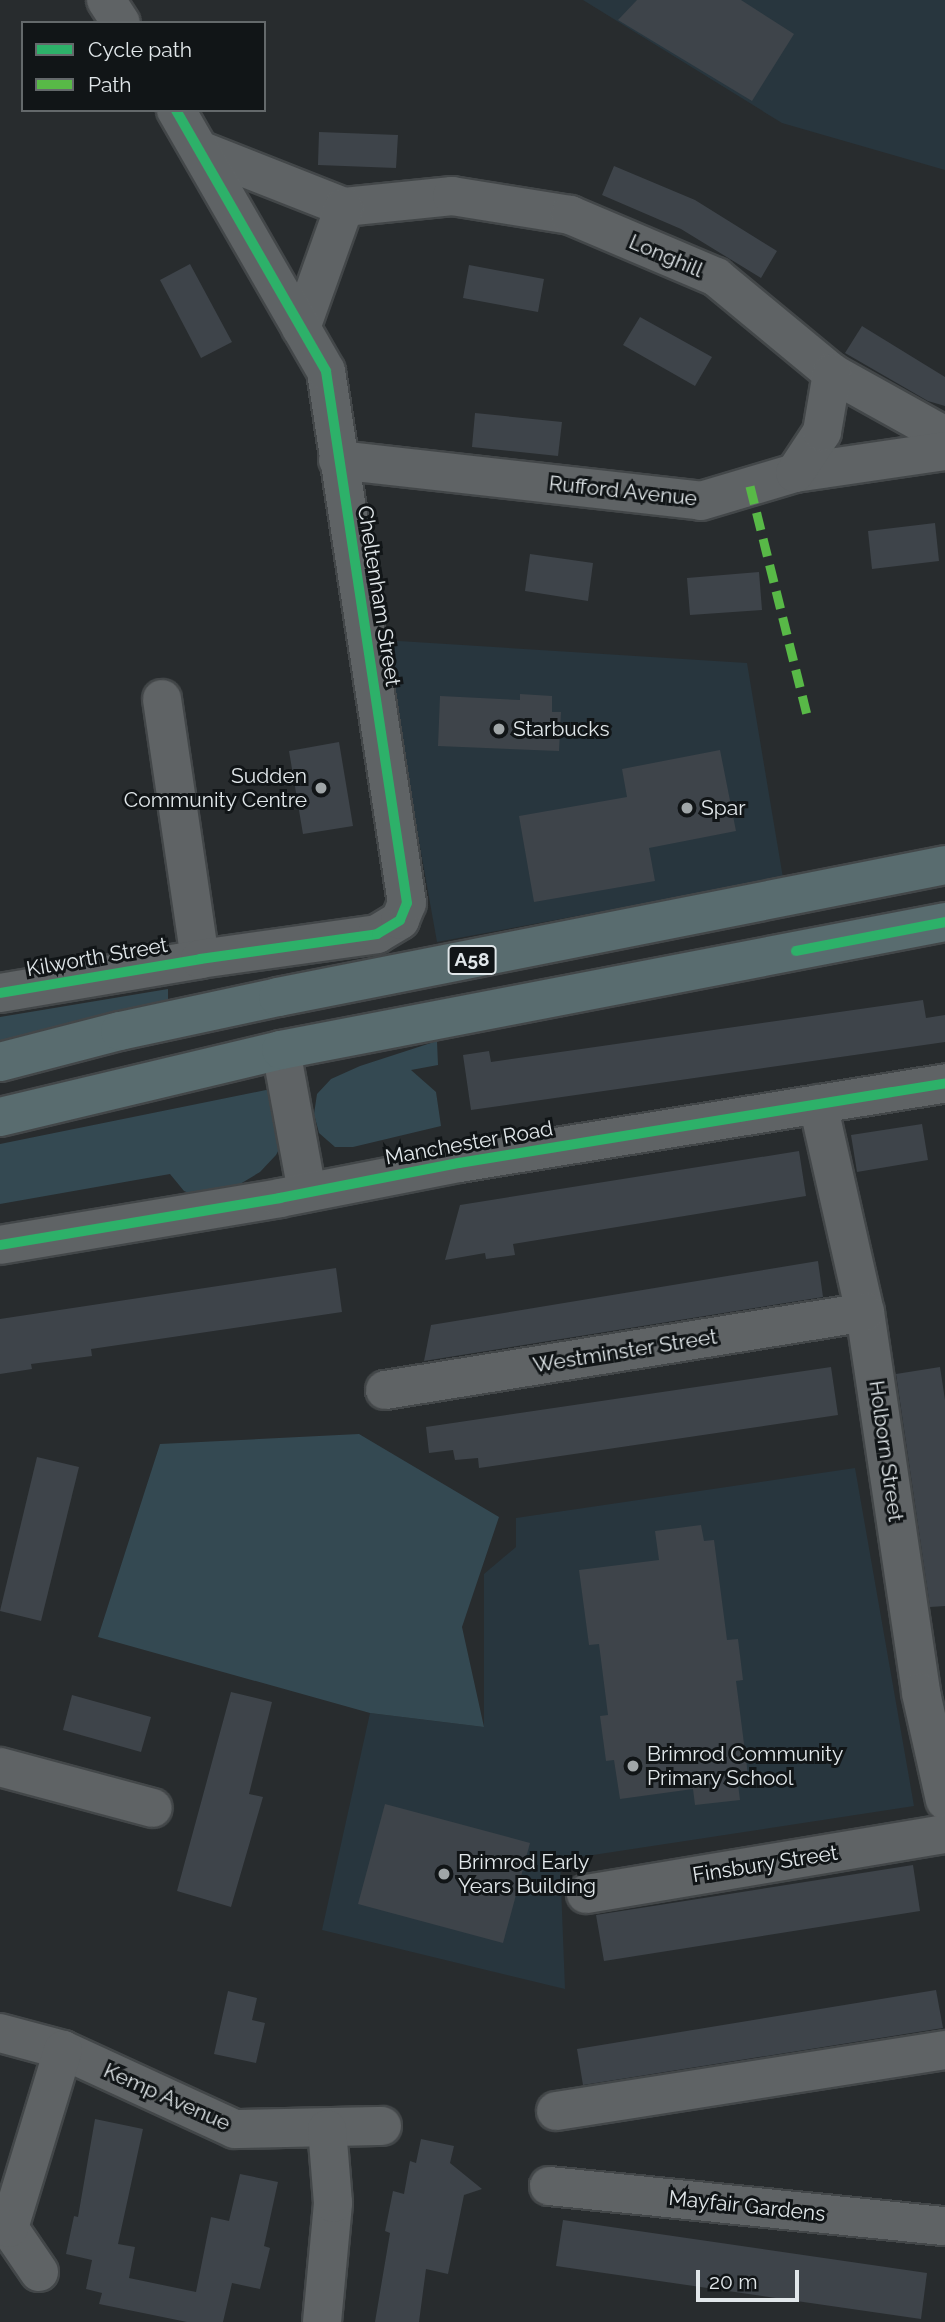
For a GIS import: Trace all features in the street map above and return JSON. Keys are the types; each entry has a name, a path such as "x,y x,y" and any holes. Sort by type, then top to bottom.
{"highway":[{"name":"A58","path":"0,1062 120,1031 278,997 945,865"},
{"path":"0,1117 281,1050 945,922"}],"street":[{"path":"106,0 120,21"},
{"name":"Cheltenham Street","path":"177,112 326,371 407,903 400,920 377,934 200,958"},
{"path":"202,151 344,207 301,328"},
{"name":"Longhill","path":"344,207 452,195 570,215 716,278 832,373 945,436"},
{"path":"795,473 822,432 832,373"},
{"name":"Rufford Avenue","path":"338,460 701,501 795,473 945,451"},
{"path":"162,699 200,958"},
{"name":"Kilworth Street","path":"0,993 200,958"},
{"path":"281,1050 307,1192"},
{"name":"Manchester Road","path":"0,1245 458,1163 945,1083"},
{"name":"Holborn Street","path":"818,1104 865,1312 921,1693 945,1801"},
{"name":"Westminster Street","path":"385,1390 865,1312"},
{"path":"0,1767 153,1808"},
{"name":"Finsbury Street","path":"586,1894 945,1834"},
{"name":"Kemp Avenue","path":"0,2033 63,2050 235,2129 382,2126"},
{"path":"39,2272 9,2228 63,2050"},
{"path":"556,2111 945,2050"},
{"path":"322,2322 333,2203 327,2129"},
{"name":"Mayfair Gardens","path":"549,2186 945,2226"}],"shaded area":[{"path":"583,0 945,0 945,170 782,123"},
{"path":"383,640 747,663 783,878 437,942"},
{"path":"168,989 168,1002 0,1041 0,1017"},
{"path":"437,1041 438,1065 411,1070 436,1092 441,1126 353,1147 335,1147 319,1133 314,1114 317,1094 331,1079 360,1066"},
{"path":"266,1090 276,1092 284,1140 276,1155 260,1172 235,1187 201,1198 184,1191 170,1174 0,1204 0,1144"},
{"path":"359,1434 499,1517 462,1627 484,1727 370,1713 98,1637 160,1444"},
{"name":"Brimrod Community Primary School","path":"855,1468 914,1806 560,1860 565,1989 322,1930 370,1713 484,1727 484,1574 516,1547 516,1518"}],"building":[{"path":"637,0 741,0 794,34 752,101 618,20"},
{"path":"319,132 398,135 396,168 318,165"},
{"path":"614,166 695,200 777,251 761,278 681,229 602,195"},
{"path":"190,264 232,342 201,358 160,280"},
{"path":"469,265 544,279 538,312 463,298"},
{"path":"640,317 712,357 695,386 623,345"},
{"path":"862,326 945,377 945,406 928,401 845,353"},
{"path":"475,413 562,422 558,456 472,447"},
{"path":"935,523 939,561 872,569 868,531"},
{"path":"530,554 593,563 588,601 525,591"},
{"path":"759,572 762,610 690,615 687,578"},
{"name":"Starbucks","path":"520,694 552,696 552,712 561,712 559,751 438,746 440,696 520,700"},
{"name":"Sudden Community Centre","path":"339,742 353,826 303,834 289,751"},
{"path":"720,750 736,831 649,848 655,881 534,902 519,816 627,797 622,769"},
{"path":"923,1000 926,1018 945,1015 945,1042 471,1110 463,1055 489,1051 491,1062"},
{"path":"922,1124 928,1160 857,1172 851,1135"},
{"path":"799,1151 806,1196 513,1244 515,1255 486,1259 485,1253 445,1260 460,1205"},
{"path":"818,1261 823,1297 424,1361 431,1325"},
{"path":"336,1268 342,1312 91,1349 92,1356 31,1364 32,1369 0,1374 0,1319"},
{"path":"831,1367 838,1415 479,1468 478,1458 455,1460 453,1450 429,1453 426,1427"},
{"path":"940,1367 945,1400 945,1606 930,1607 896,1374"},
{"path":"37,1457 79,1467 41,1621 0,1611"},
{"path":"701,1525 704,1541 714,1540 727,1640 738,1639 743,1680 736,1681 749,1783 738,1784 740,1800 695,1805 693,1789 620,1799 614,1760 606,1761 600,1716 608,1715 599,1644 589,1645 579,1570 659,1560 655,1531"},
{"path":"231,1692 272,1702 249,1794 263,1797 231,1907 177,1891"},
{"path":"72,1695 151,1717 141,1752 63,1730"},
{"name":"Brimrod Early Years Building","path":"385,1804 530,1843 503,1943 358,1904"},
{"path":"913,1865 920,1911 604,1961 596,1915"},
{"path":"936,1990 943,2028 583,2085 577,2049"},
{"path":"228,1991 257,1998 252,2020 265,2023 256,2063 214,2054"},
{"path":"95,2119 143,2129 118,2244 135,2247 129,2278 196,2292 211,2217 229,2221 240,2174 278,2182 264,2246 270,2248 260,2289 232,2283 223,2322 187,2322 99,2304 102,2293 86,2289 92,2260 66,2254 74,2216 78,2217"},
{"path":"421,2139 454,2146 450,2163 482,2189 464,2195 448,2274 426,2269 419,2322 375,2322 390,2233 385,2231 393,2191 404,2194 410,2161 416,2163"},
{"path":"563,2220 927,2273 921,2319 556,2266"}],"marked path":[{"path":"750,486 809,722"}],"cycle path":[{"path":"0,993 200,959 377,934 400,920 407,903 326,371 177,112"},
{"path":"796,951 945,922"},
{"path":"0,1245 280,1198 459,1163 945,1083"}],"place":[{"name":"Starbucks","path":"499,729"},
{"name":"Sudden Community Centre","path":"321,788"},
{"name":"Spar","path":"687,808"},
{"name":"Brimrod Community Primary School","path":"633,1766"},
{"name":"Brimrod Early Years Building","path":"444,1874"}]}
